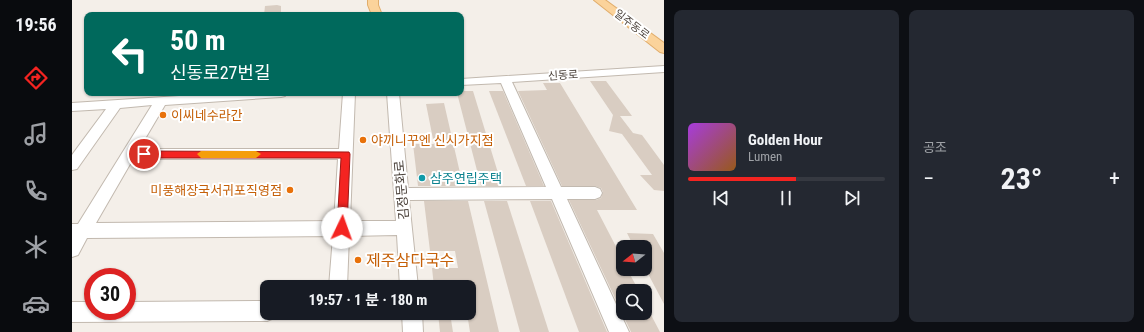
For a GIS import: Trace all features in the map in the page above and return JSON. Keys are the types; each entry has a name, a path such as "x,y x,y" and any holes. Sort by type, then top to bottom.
{"main road":[{"name":"일주동로","path":"599,0 664,49"}],"street":[{"name":"신동로","path":"464,82 664,69"},
{"path":"505,79 619,332"},
{"path":"72,107 236,96"},
{"path":"338,280 349,96"},
{"name":"김정문화로","path":"394,96 408,280"},
{"path":"72,249 78,231 129,154 161,101"},
{"path":"72,165 116,104"},
{"path":"129,154 346,154"},
{"path":"402,194 595,193"},
{"path":"78,231 404,228"},
{"path":"72,312 260,311"},
{"path":"412,320 413,332"}],"building":[{"path":"265,6 281,6 281,12 264,12"},
{"path":"590,81 606,81 632,116 620,116 633,133 642,135 664,165 664,191 654,190 640,175 652,175 622,134 609,131 613,115"},
{"path":"543,83 560,83 637,210 597,210 616,247 616,276 631,276 635,284 616,284 616,300 569,200 596,200 601,198 603,192 601,188 595,186 562,186 518,91 547,90"},
{"path":"464,91 473,91 502,186 481,186 458,96 464,96"},
{"path":"489,91 503,91 544,186 526,186"},
{"path":"444,103 463,186 418,186 413,144 434,144 426,104"},
{"path":"424,201 468,201 499,332 470,332 468,320 476,320 476,280 433,280 432,268 458,268 455,251 430,251"},
{"path":"484,201 507,201 549,332 520,332"},
{"path":"530,201 551,201 607,332 579,332"},
{"path":"627,233 653,234 664,253 664,304 649,276 652,276 652,240 630,240"},
{"path":"652,317 660,332 631,332 625,320 652,320"},
{"path":"439,320 451,320 453,332 440,332"}],"slow traffic":[{"path":"201,154 256,154"}],"place":[{"name":"이씨네수라간","path":"163,115"},
{"name":"야끼니꾸엔 신시가지점","path":"363,140"},
{"name":"삼주연립주택","path":"422,178"},
{"name":"미풍해장국서귀포직영점","path":"290,190"},
{"name":"제주삼다국수","path":"358,260"}],"route":[{"path":"144,154 346,154 342,228"}]}
